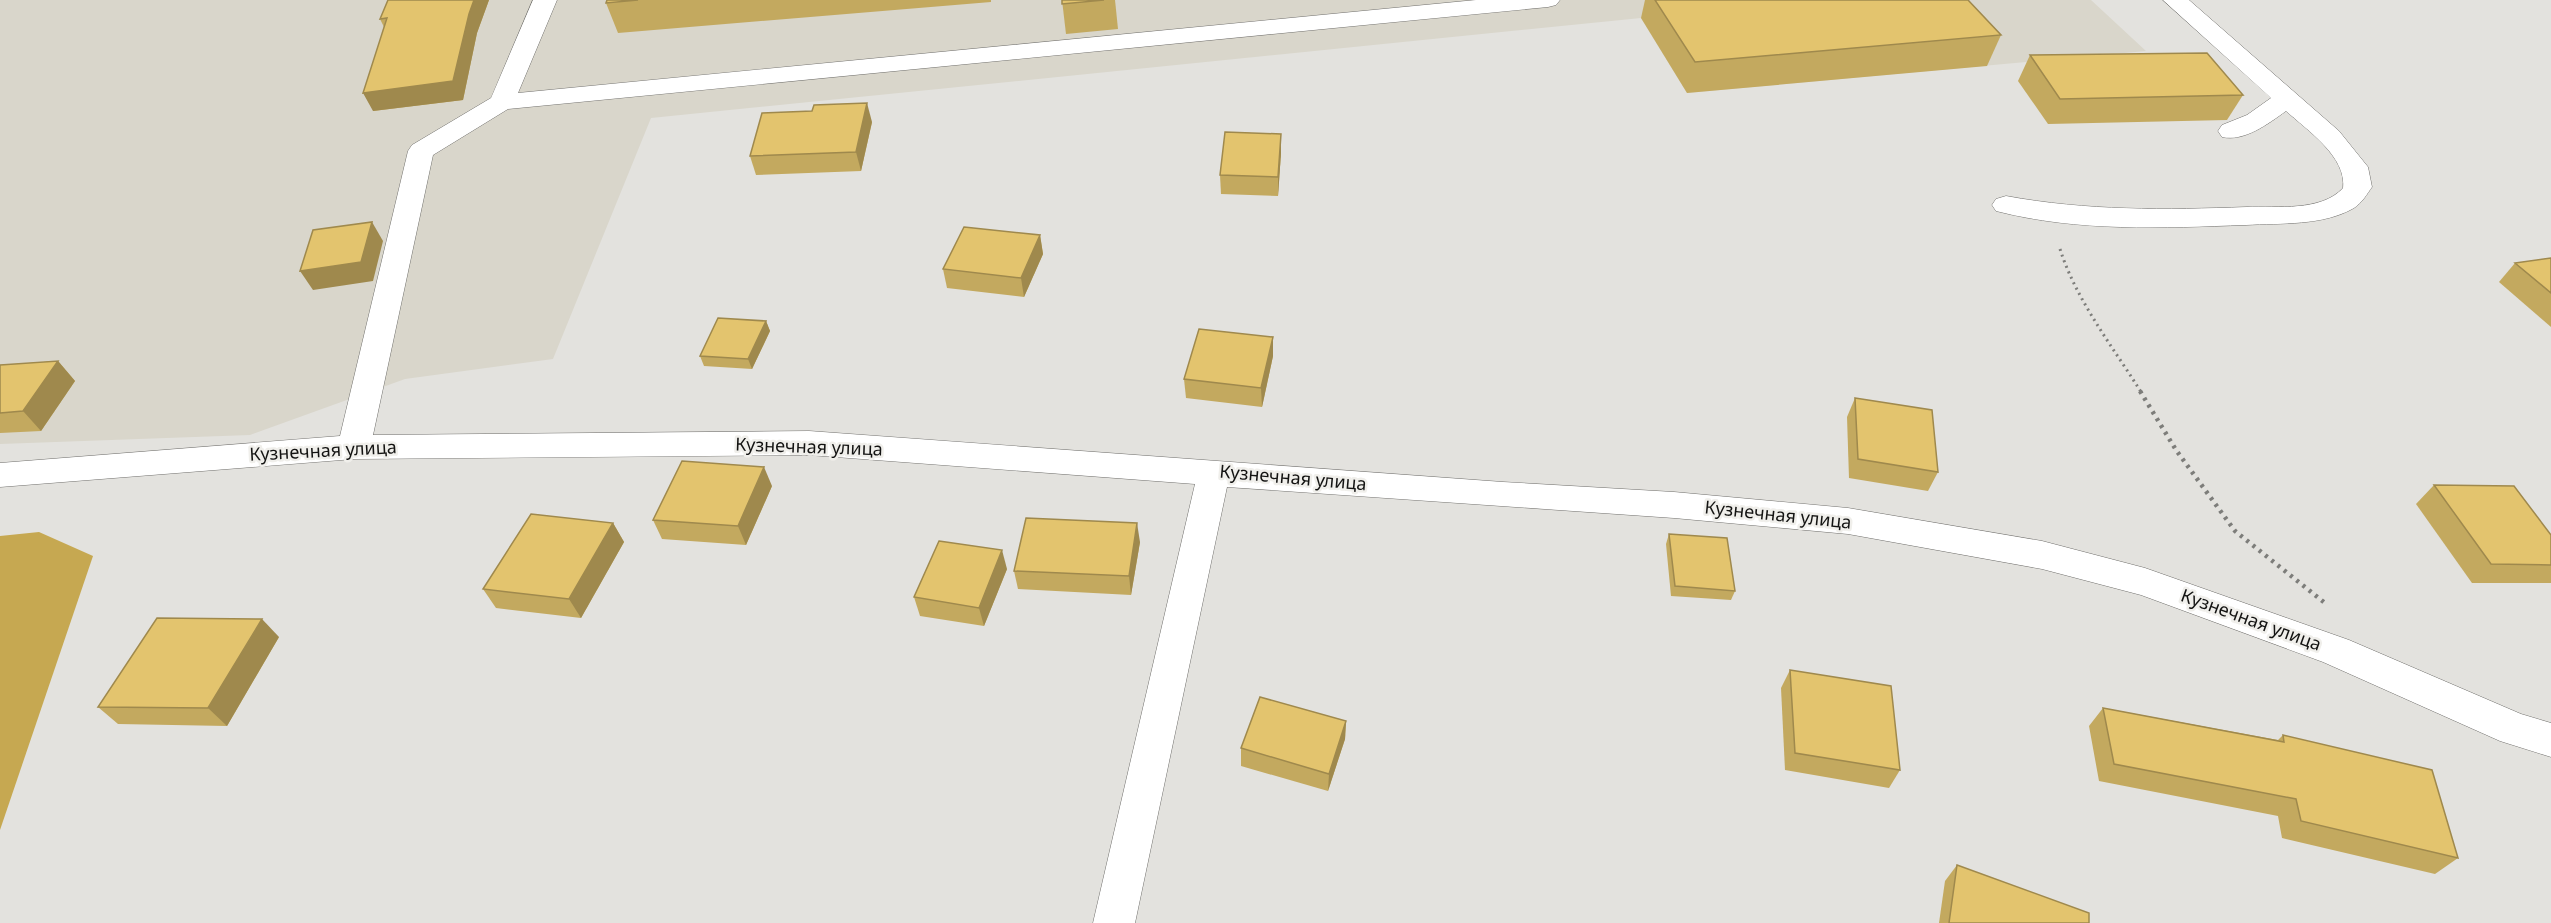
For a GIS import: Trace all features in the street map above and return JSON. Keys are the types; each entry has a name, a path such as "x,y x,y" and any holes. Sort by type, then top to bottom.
{"street":[{"path":"502,102 545,0"},
{"path":"354,447 421,151 502,102 1548,0"},
{"path":"2006,205 2049,214 2111,219 2195,219 2294,214 2326,209 2345,202 2358,187 2355,167 2330,137 2175,0"},
{"path":"2231,131 2256,120 2287,99"},
{"name":"Кузнечная улица","path":"0,474 354,447 809,443 1503,495 1674,505 1848,521 2042,555 2145,582 2336,651 2514,729 2551,740"},
{"path":"1114,923 1214,472"}],"path":[{"path":"2049,214 2066,265 2083,299 2176,450 2235,531 2324,601 2336,618 2336,651"}],"shaded area":[{"path":"0,0 2091,0 2146,51 1687,93 1641,18 651,118 553,359 405,379 250,435 0,444"},
{"path":"39,532 93,556 0,830 0,536"}],"building":[{"path":"388,0 474,0 453,81 363,93 387,18 380,19"},
{"path":"607,0 638,0 606,3"},
{"path":"1062,0 1104,0 1062,4"},
{"path":"1655,0 1968,0 2001,35 1695,62"},
{"path":"2207,53 2243,95 2060,99 2030,55"},
{"path":"867,103 856,152 750,156 762,113 812,111 814,105"},
{"path":"1225,132 1281,134 1278,177 1220,175"},
{"path":"372,222 361,262 300,271 313,230"},
{"path":"964,227 1040,235 1021,278 943,269"},
{"path":"2551,258 2551,293 2515,263"},
{"path":"718,318 766,321 748,359 700,356"},
{"path":"1199,329 1273,337 1261,388 1184,379"},
{"path":"58,361 23,411 0,413 0,365"},
{"path":"1855,398 1932,410 1938,472 1858,459"},
{"path":"682,461 764,467 738,526 653,520"},
{"path":"2434,485 2514,486 2551,535 2551,565 2491,564"},
{"path":"531,514 613,523 569,599 483,589"},
{"path":"1026,518 1137,523 1129,576 1014,571"},
{"path":"1669,534 1727,538 1735,591 1675,586"},
{"path":"939,541 1002,550 979,608 914,597"},
{"path":"157,618 262,619 208,708 98,707"},
{"path":"1790,670 1891,686 1900,770 1795,753"},
{"path":"1260,697 1346,721 1329,774 1241,748"},
{"path":"2103,708 2284,742 2283,735 2432,770 2458,858 2301,821 2296,799 2114,764"},
{"path":"1957,865 2089,913 2089,923 1949,923"}]}
